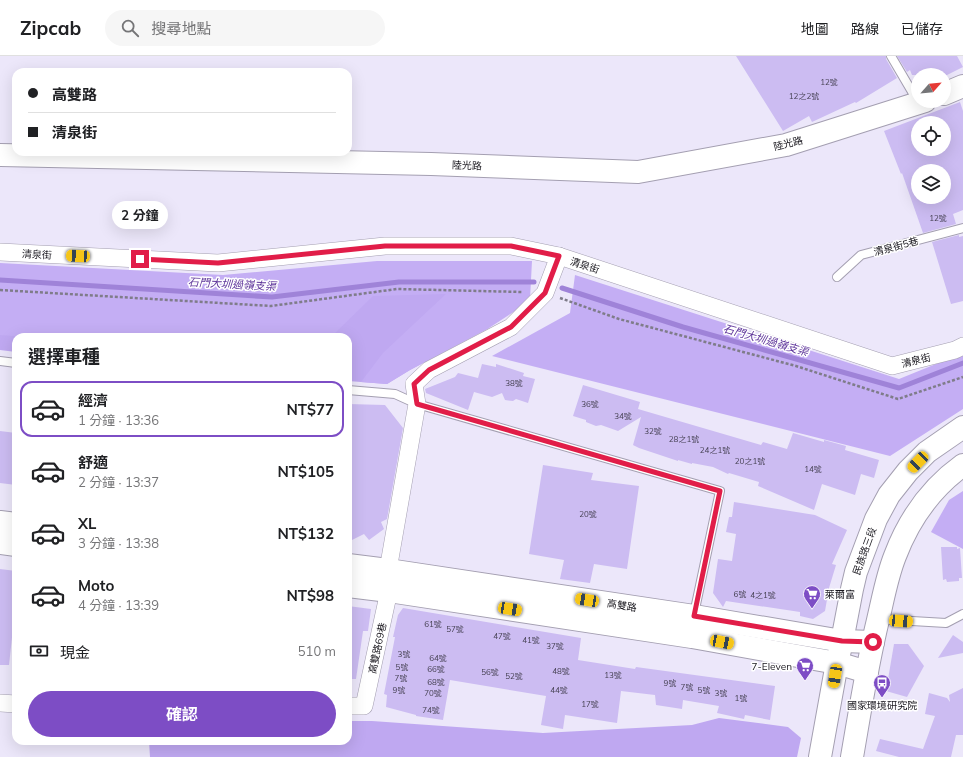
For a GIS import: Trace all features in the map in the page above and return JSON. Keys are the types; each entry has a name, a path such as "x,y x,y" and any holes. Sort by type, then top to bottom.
{"street":[{"path":"951,91 963,86"},
{"name":"陸光路","path":"48,156 431,164 638,172 786,145 911,105"},
{"name":"陸光路","path":"0,155 12,155"},
{"name":"清泉街","path":"0,252 218,263 385,246 511,246 559,256 892,366 955,350 963,346"},
{"name":"高雙路69巷","path":"356,706 388,580 417,404 414,384 429,370 511,327 545,293 559,256"},
{"name":"民族路三段","path":"820,757 837,663 856,572 876,520 889,495 908,471 927,452 963,427"},
{"path":"852,757 873,642 894,557 906,529 922,504 940,484 963,465"},
{"path":"0,522 12,524"},
{"path":"0,543 12,544"},
{"name":"高雙路","path":"352,566 388,580 693,626 842,641 873,642"},
{"name":"高雙路","path":"352,585 388,580"},
{"name":"高雙路","path":"693,626 867,672"},
{"path":"0,704 12,704"}],"lane":[{"path":"892,56 911,85"},
{"name":"清泉街5巷","path":"837,278 861,255 963,228"},
{"path":"0,361 12,362"},
{"path":"352,390 395,394 417,404 720,491 693,626"},
{"path":"878,620 946,623 963,614"}],"shaded area":[{"path":"377,261 532,261 530,299 489,328 410,370 387,384 361,382 383,353 446,294 373,296 335,333 12,333 12,336 0,335 0,263 223,275"},
{"path":"575,275 899,379 963,353 963,409 890,456 492,356 570,313"},
{"path":"0,286 499,287 489,328 410,370 387,384 352,381 352,333 12,333 12,352 0,350"},
{"path":"963,491 963,549 931,532 949,500"},
{"path":"719,718 788,727 801,738 797,757 150,757 149,745 352,745 352,721 372,721 543,733 692,725"}],"building":[{"path":"736,56 886,56 886,59 897,78 856,103 855,102 812,122 809,116 783,131"},
{"path":"897,56 957,56 963,67 951,73 951,68 911,68 911,72 910,70 907,72"},
{"path":"960,102 963,111 963,210 953,214 956,224 923,233 913,204 951,204 951,164 911,164 911,199 902,173 901,174 884,131 911,121 911,156 951,156 951,116 923,116 944,108 951,108 951,105"},
{"path":"959,235 959,237 963,236 963,301 951,304 932,242"},
{"path":"482,364 496,367 496,364 524,373 523,376 535,379 528,403 516,399 513,401 505,400 502,393 492,397 474,392 468,410 426,393 425,389 455,377 458,373 478,378"},
{"path":"583,385 640,402 638,409 761,445 763,442 787,449 793,433 824,442 824,440 846,446 845,450 879,460 874,478 861,474 855,495 822,484 814,510 758,486 759,482 729,473 728,474 713,467 678,461 633,445 641,417 618,431 601,425 596,426 586,422 586,420 573,416"},
{"path":"352,404 385,405 403,428 387,519 381,522 384,529 369,540 364,534 352,540"},
{"path":"0,431 12,432 12,484 0,483"},
{"path":"543,465 593,473 591,480 639,486 627,569 594,564 590,583 560,579 564,560 529,554"},
{"path":"734,502 815,515 847,530 832,564 836,565 829,588 825,611 813,619 800,616 800,612 726,601 723,607 713,593 718,559 732,561 736,534 726,532 729,517 732,517"},
{"path":"941,547 960,548 962,578 959,578 959,581 947,582 946,579 943,580"},
{"path":"0,569 12,570 12,638 9,665 0,665"},
{"path":"352,607 371,609 368,631 363,631 356,679 352,679"},
{"path":"403,608 581,638 578,660 635,669 636,667 775,686 770,720 745,715 744,719 717,713 719,706 683,700 682,709 656,705 655,695 621,691 617,723 565,715 563,729 541,725 546,696 450,680 443,720 416,716 386,707 387,695 384,694 395,637 393,637 398,615"},
{"path":"953,635 963,642 963,653 938,658"},
{"path":"894,644 908,644 924,666 907,697 886,691"},
{"path":"963,688 963,735 956,735 951,757 899,757 876,751 880,739 923,749 935,716 925,714 929,693 947,698 950,702 949,695"}],"waterway":[{"name":"石門大圳過嶺支渠","path":"0,280 272,297 399,282 534,282"},
{"name":"石門大圳過嶺支渠","path":"562,288 683,327 899,388 963,363"}],"place":[{"name":"萊爾富","path":"812,609"},
{"name":"7-Eleven","path":"805,681"},
{"name":"國家環境研究院","path":"882,698"}],"route":[{"path":"140,259 218,263 385,246 511,246 559,256 545,293 511,327 429,370 414,384 417,404 720,491 694,616 842,641 873,642"}]}
